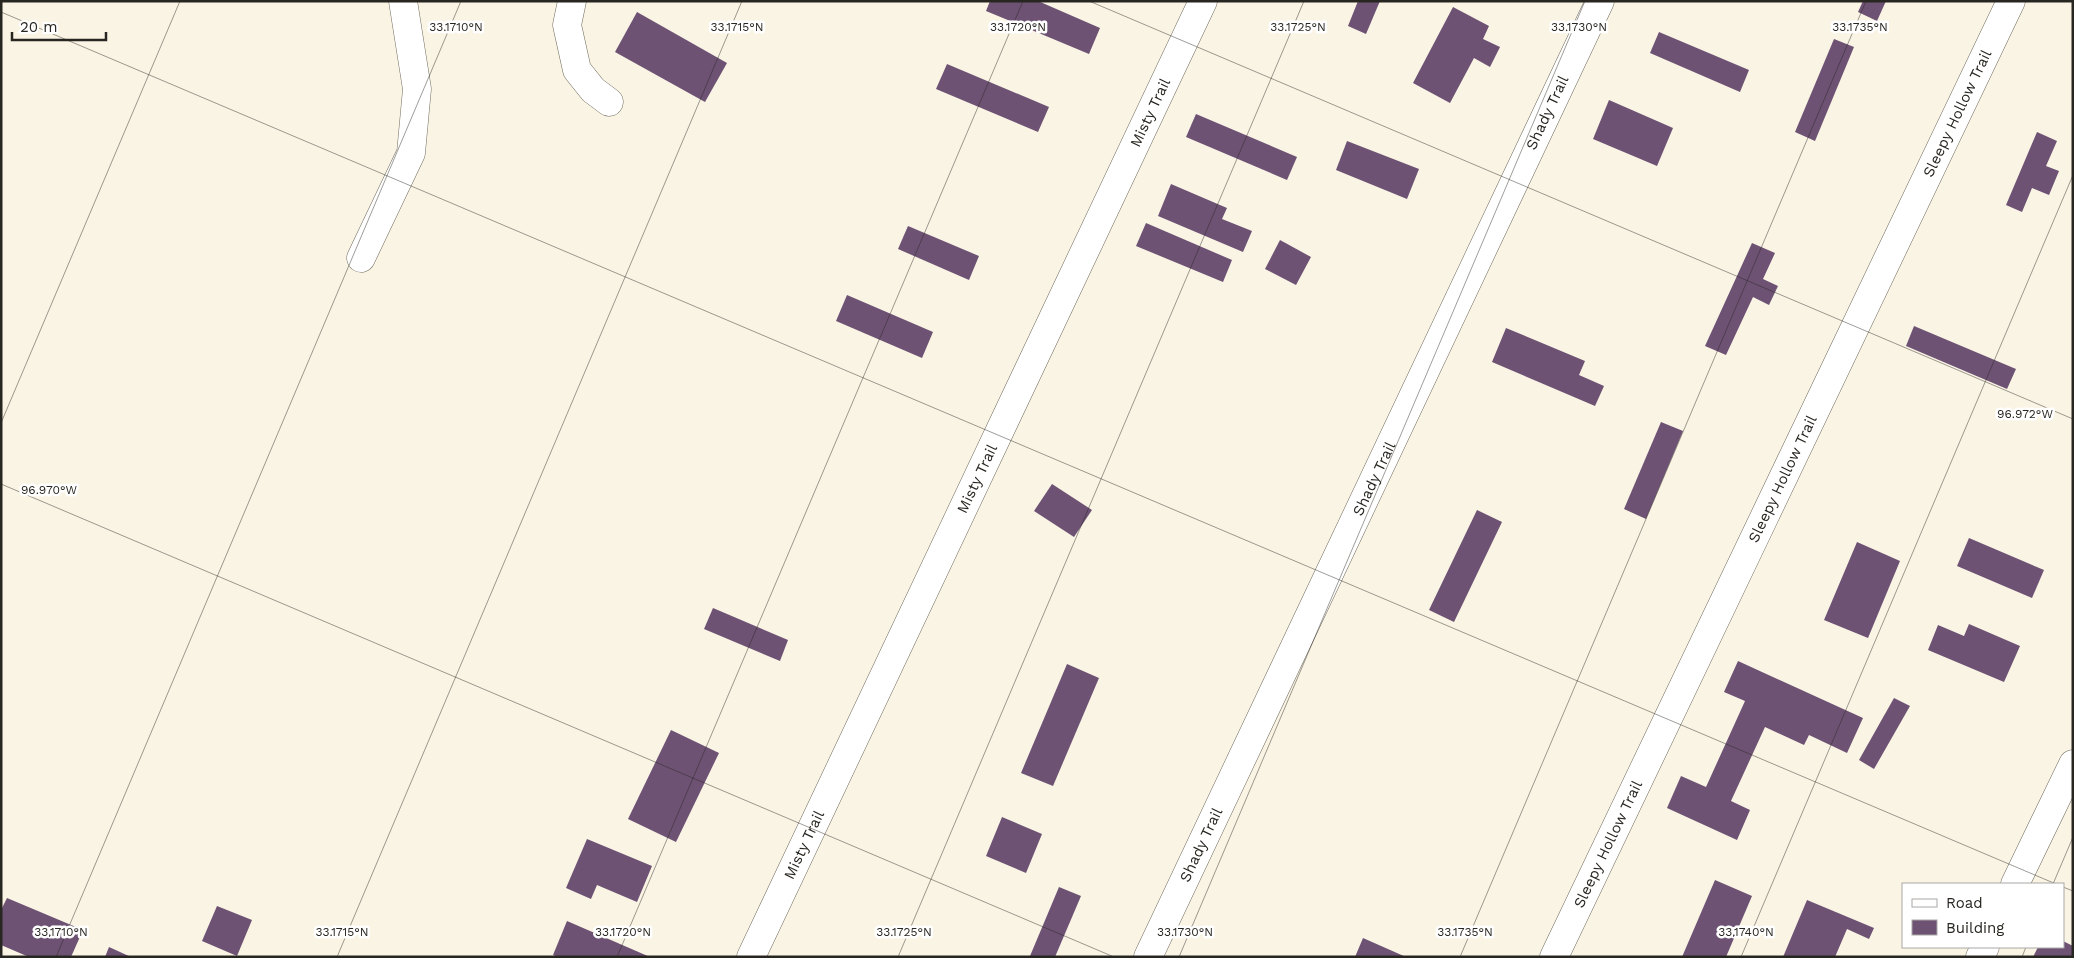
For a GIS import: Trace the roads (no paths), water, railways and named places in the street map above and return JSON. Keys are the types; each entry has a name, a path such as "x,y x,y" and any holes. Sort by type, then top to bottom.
{"street":[{"path":"361,258 411,153 417,89 403,1"},
{"path":"572,1 567,25 577,70 593,90 609,102"},
{"name":"Misty Trail","path":"751,957 1203,1"},
{"name":"Shady Trail","path":"1148,957 1600,1"},
{"name":"Sleepy Hollow Trail","path":"1554,957 2012,1"},
{"path":"2015,883 2073,764"}]}
